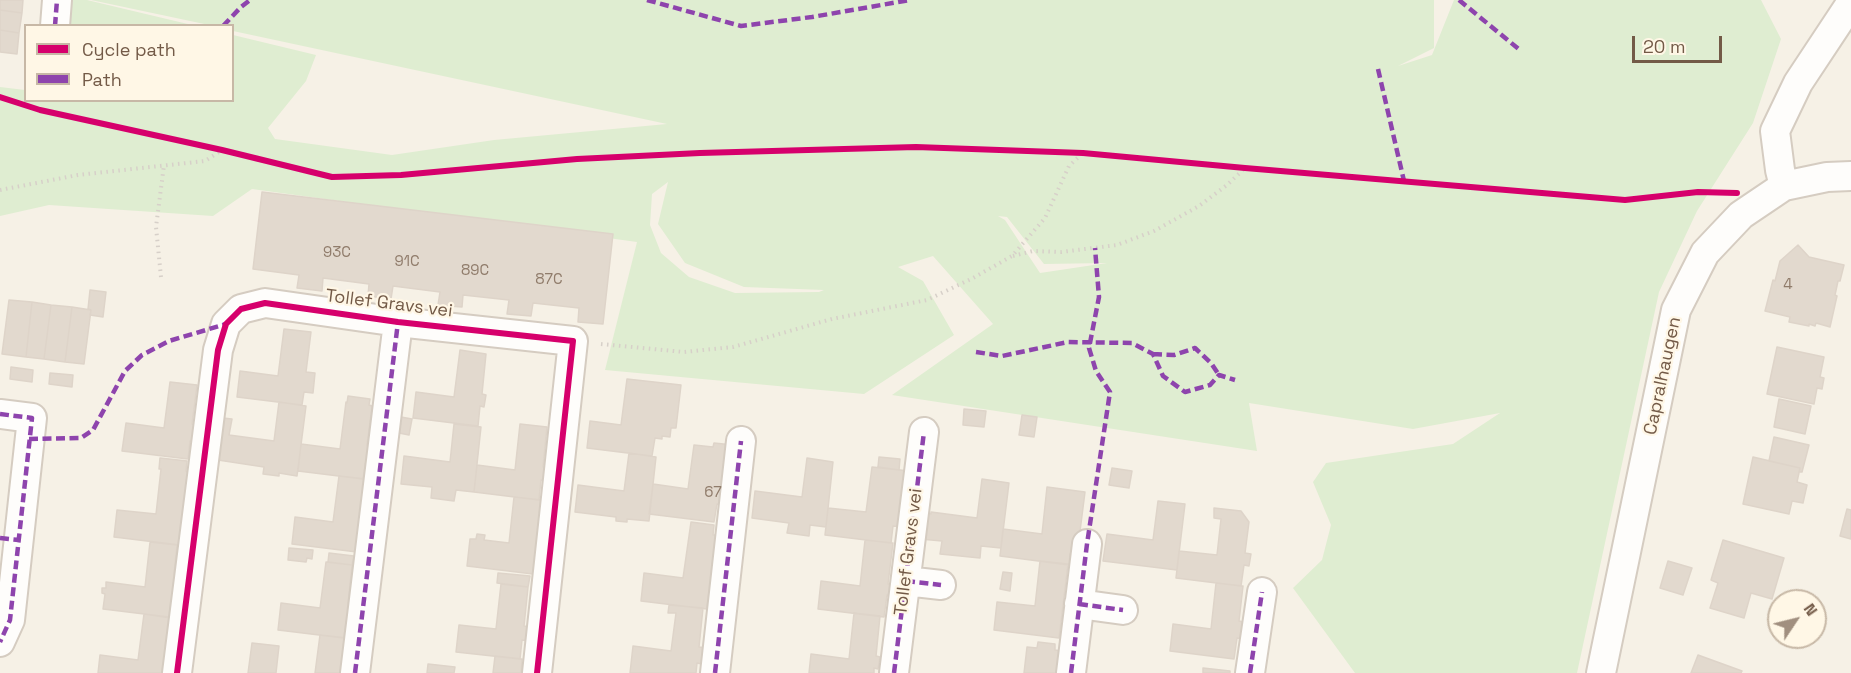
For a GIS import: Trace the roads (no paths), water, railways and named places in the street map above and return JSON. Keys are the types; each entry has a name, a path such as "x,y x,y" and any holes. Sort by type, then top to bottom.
{"street":[{"path":"54,24 57,0"},
{"path":"1784,186 1775,131 1798,83 1851,3"},
{"name":"Capralhaugen","path":"1601,673 1676,310 1705,253 1741,215 1784,186 1827,177 1851,177"},
{"name":"Tollef Gravs vei","path":"177,673 218,350 226,324 241,309 265,303 398,322 573,341 537,673"},
{"name":"Tollef Gravs vei","path":"355,673 398,322"},
{"path":"0,414 32,418 9,539 10,620 0,642"},
{"name":"Tollef Gravs vei","path":"894,673 924,432"},
{"path":"715,673 741,441"},
{"path":"1071,673 1087,544"},
{"path":"906,581 942,585"},
{"path":"1250,673 1262,592"},
{"path":"1079,604 1123,610"}]}
